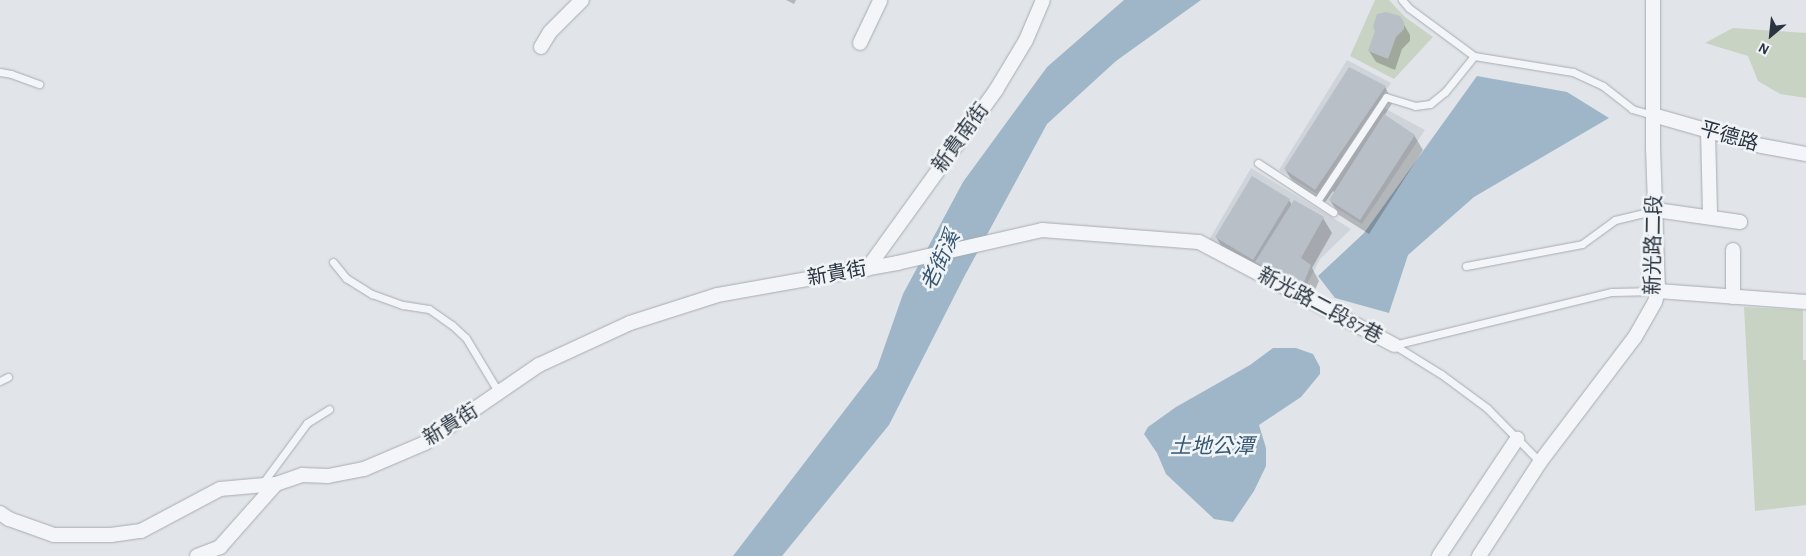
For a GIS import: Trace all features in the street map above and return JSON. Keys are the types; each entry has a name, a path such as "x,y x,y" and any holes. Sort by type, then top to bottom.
{"street":[{"path":"540,48 550,32 582,0"},
{"path":"860,43 880,0"},
{"name":"新貴南街","path":"867,269 996,90 1026,40 1042,0"},
{"name":"新光路二段","path":"1479,556 1540,462 1635,337 1655,302 1658,291 1653,115 1653,0"},
{"name":"平德路","path":"1653,115 1762,146 1806,154"},
{"path":"1708,131 1710,212"},
{"path":"1656,210 1740,222"},
{"name":"新光路二段87巷","path":"897,263 1042,230 1199,242 1394,345"},
{"path":"1733,250 1733,297"},
{"name":"新貴街","path":"0,513 54,535 111,535 142,532 220,489 276,484 302,475 328,476 364,469 425,443 540,365 630,323 718,295 897,263"},
{"path":"1658,291 1806,302"},
{"path":"1439,556 1517,439"},
{"path":"197,556 220,547 276,484"}],"lane":[{"path":"1402,0 1409,8 1474,56 1574,72 1603,86 1632,109 1653,115"},
{"path":"1317,201 1386,97 1415,106 1430,104 1445,92 1474,56"},
{"path":"0,72 39,84"},
{"path":"1258,163 1333,212"},
{"path":"1466,266 1582,244 1615,220 1656,210"},
{"path":"333,262 346,278 372,294 403,305 429,309 452,325 466,338 499,393"},
{"name":"新光路二段87巷","path":"1394,345 1612,292 1658,291"},
{"path":"1394,345 1441,374 1487,408 1540,462"},
{"path":"0,381 8,378"},
{"path":"261,485 307,423 329,409"}],"shaded area":[{"path":"1347,60 1391,83 1317,194 1279,170"},
{"path":"1384,108 1425,130 1362,224 1324,200"},
{"path":"1251,168 1351,229 1320,259 1303,292 1209,240"}],"green space":[{"path":"1375,0 1389,0 1405,17 1433,37 1394,79 1350,56"},
{"path":"1733,28 1806,33 1806,98 1780,94 1758,81 1748,56 1705,43"},
{"path":"1744,307 1803,310 1803,360 1806,360 1806,505 1755,511"}],"water":[{"name":"老街溪","path":"1124,0 1201,0 1116,61 1047,124 964,277 889,425 782,556 733,556 877,368 903,294 963,182 1047,67"},
{"path":"1477,76 1567,92 1609,118 1474,197 1408,255 1389,313 1335,298 1318,276 1364,233"},
{"name":"土地公潭","path":"1273,348 1296,348 1313,354 1320,367 1320,374 1301,397 1259,425 1266,448 1266,466 1254,491 1233,522 1214,519 1166,474 1157,453 1144,434 1148,427 1176,407 1250,365"}],"building":[{"path":"1386,12 1400,16 1404,22 1404,29 1396,37 1388,59 1368,51 1375,31 1373,26 1377,14"},
{"path":"1349,67 1386,86 1315,190 1284,169"},
{"path":"1384,114 1415,135 1360,220 1329,200"},
{"path":"1252,176 1290,199 1253,260 1215,237"},
{"path":"1294,200 1324,217 1301,258 1311,265 1302,287 1255,262"}]}
